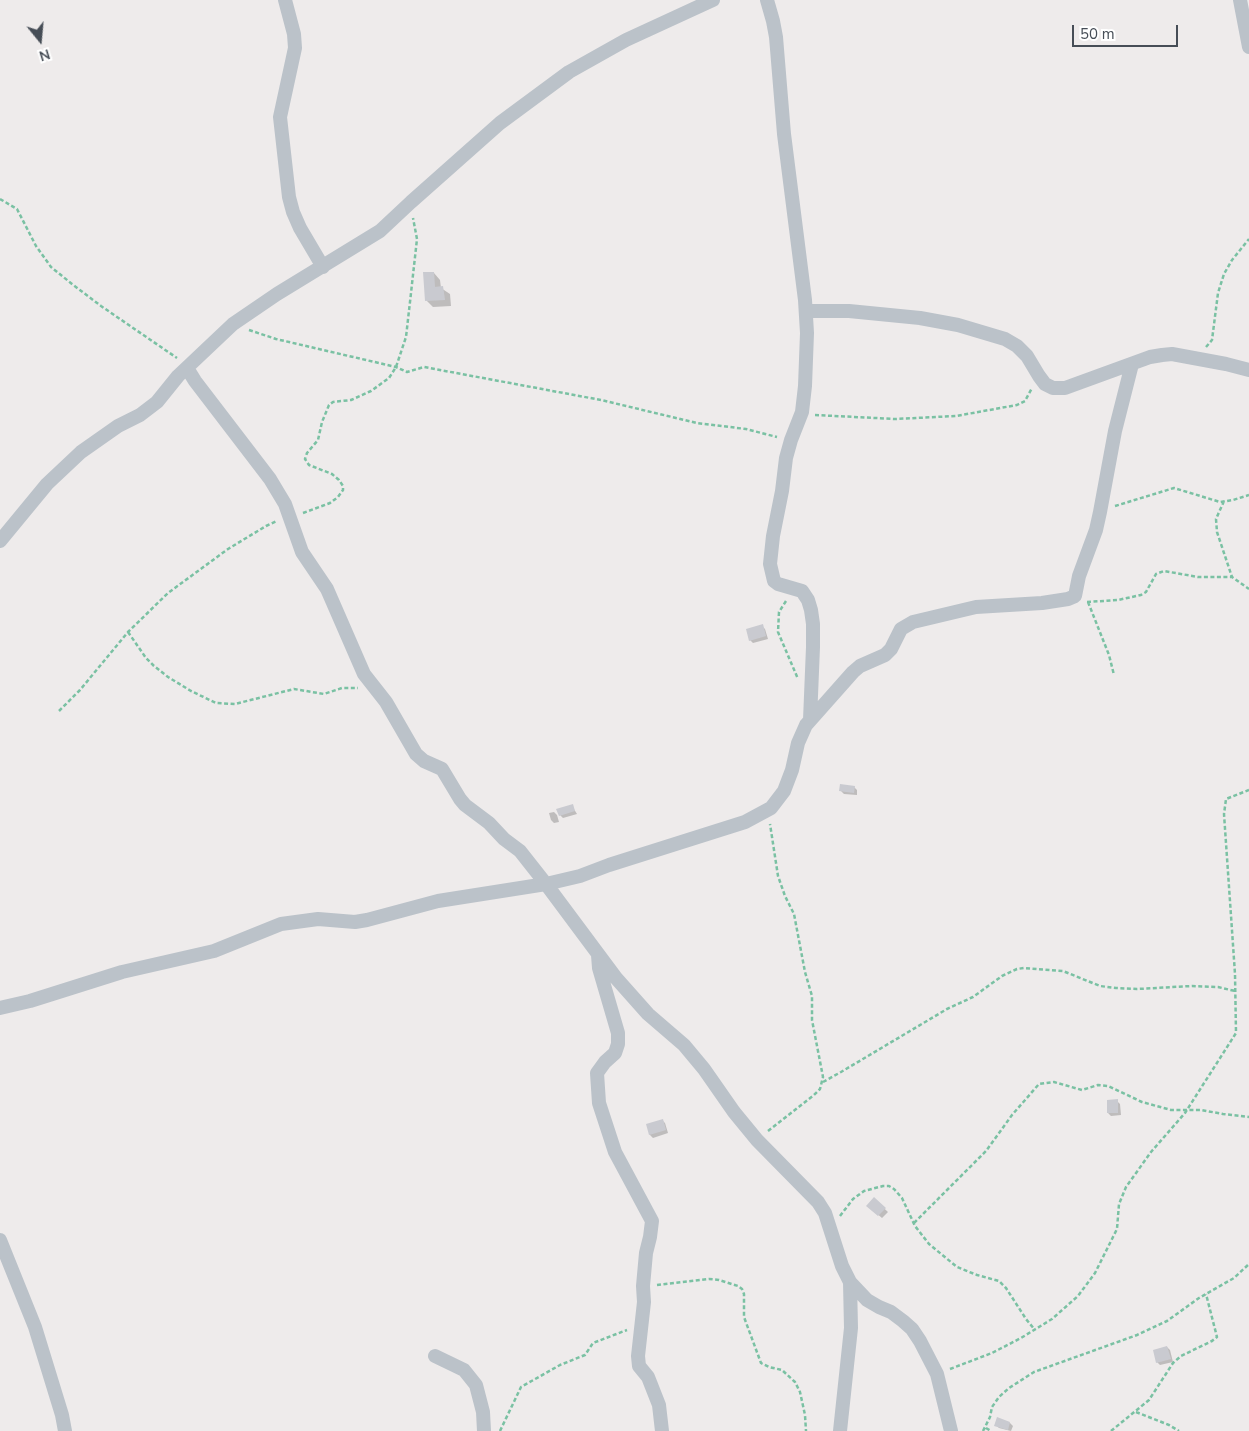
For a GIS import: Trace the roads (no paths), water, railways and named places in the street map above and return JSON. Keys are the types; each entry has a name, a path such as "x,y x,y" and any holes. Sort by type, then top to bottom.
{"street":[{"path":"285,0 294,34 295,48 280,118 289,197 300,228 323,267"},
{"path":"0,541 47,484 81,452 118,426 140,415 157,402 187,368 234,324 278,294 380,231 500,123 569,72 626,40 713,0"},
{"path":"767,0 774,29 784,134 806,311 807,352 802,412 791,440 773,536 770,564 774,581 802,591 808,600 813,624 810,720"},
{"path":"1240,0 1249,47"},
{"path":"806,311 849,311 920,318 958,325 1004,338 1017,346 1027,356 1041,379 1053,388 1065,388 1132,364 1172,354 1249,370"},
{"path":"0,1008 30,1001 122,972 214,951 281,924 318,919 361,921 438,901 546,884 580,876 736,825 771,808 784,791 792,770 798,743 810,720 860,666 886,655 901,629 976,607 1042,603 1075,596 1079,576 1096,530 1115,430 1132,364"},
{"path":"187,368 270,478 285,504 302,552 327,589 364,674 386,702 416,754 424,761 442,770 465,805 489,823 504,839 520,851 616,978 648,1014 684,1045 757,1140 818,1202 825,1213 842,1266 850,1282 867,1300 891,1312 912,1329 920,1340 937,1374 950,1431"},
{"path":"598,954 599,968 618,1033 618,1044 615,1053 597,1073 599,1102 615,1152 652,1221 646,1253 643,1286 639,1366 648,1377 653,1388 661,1416 662,1431"},
{"path":"0,1240 35,1328 62,1415 65,1431"},
{"path":"840,1431 851,1328 850,1282"},
{"path":"435,1356 464,1370 476,1385 483,1412 484,1431"}]}
